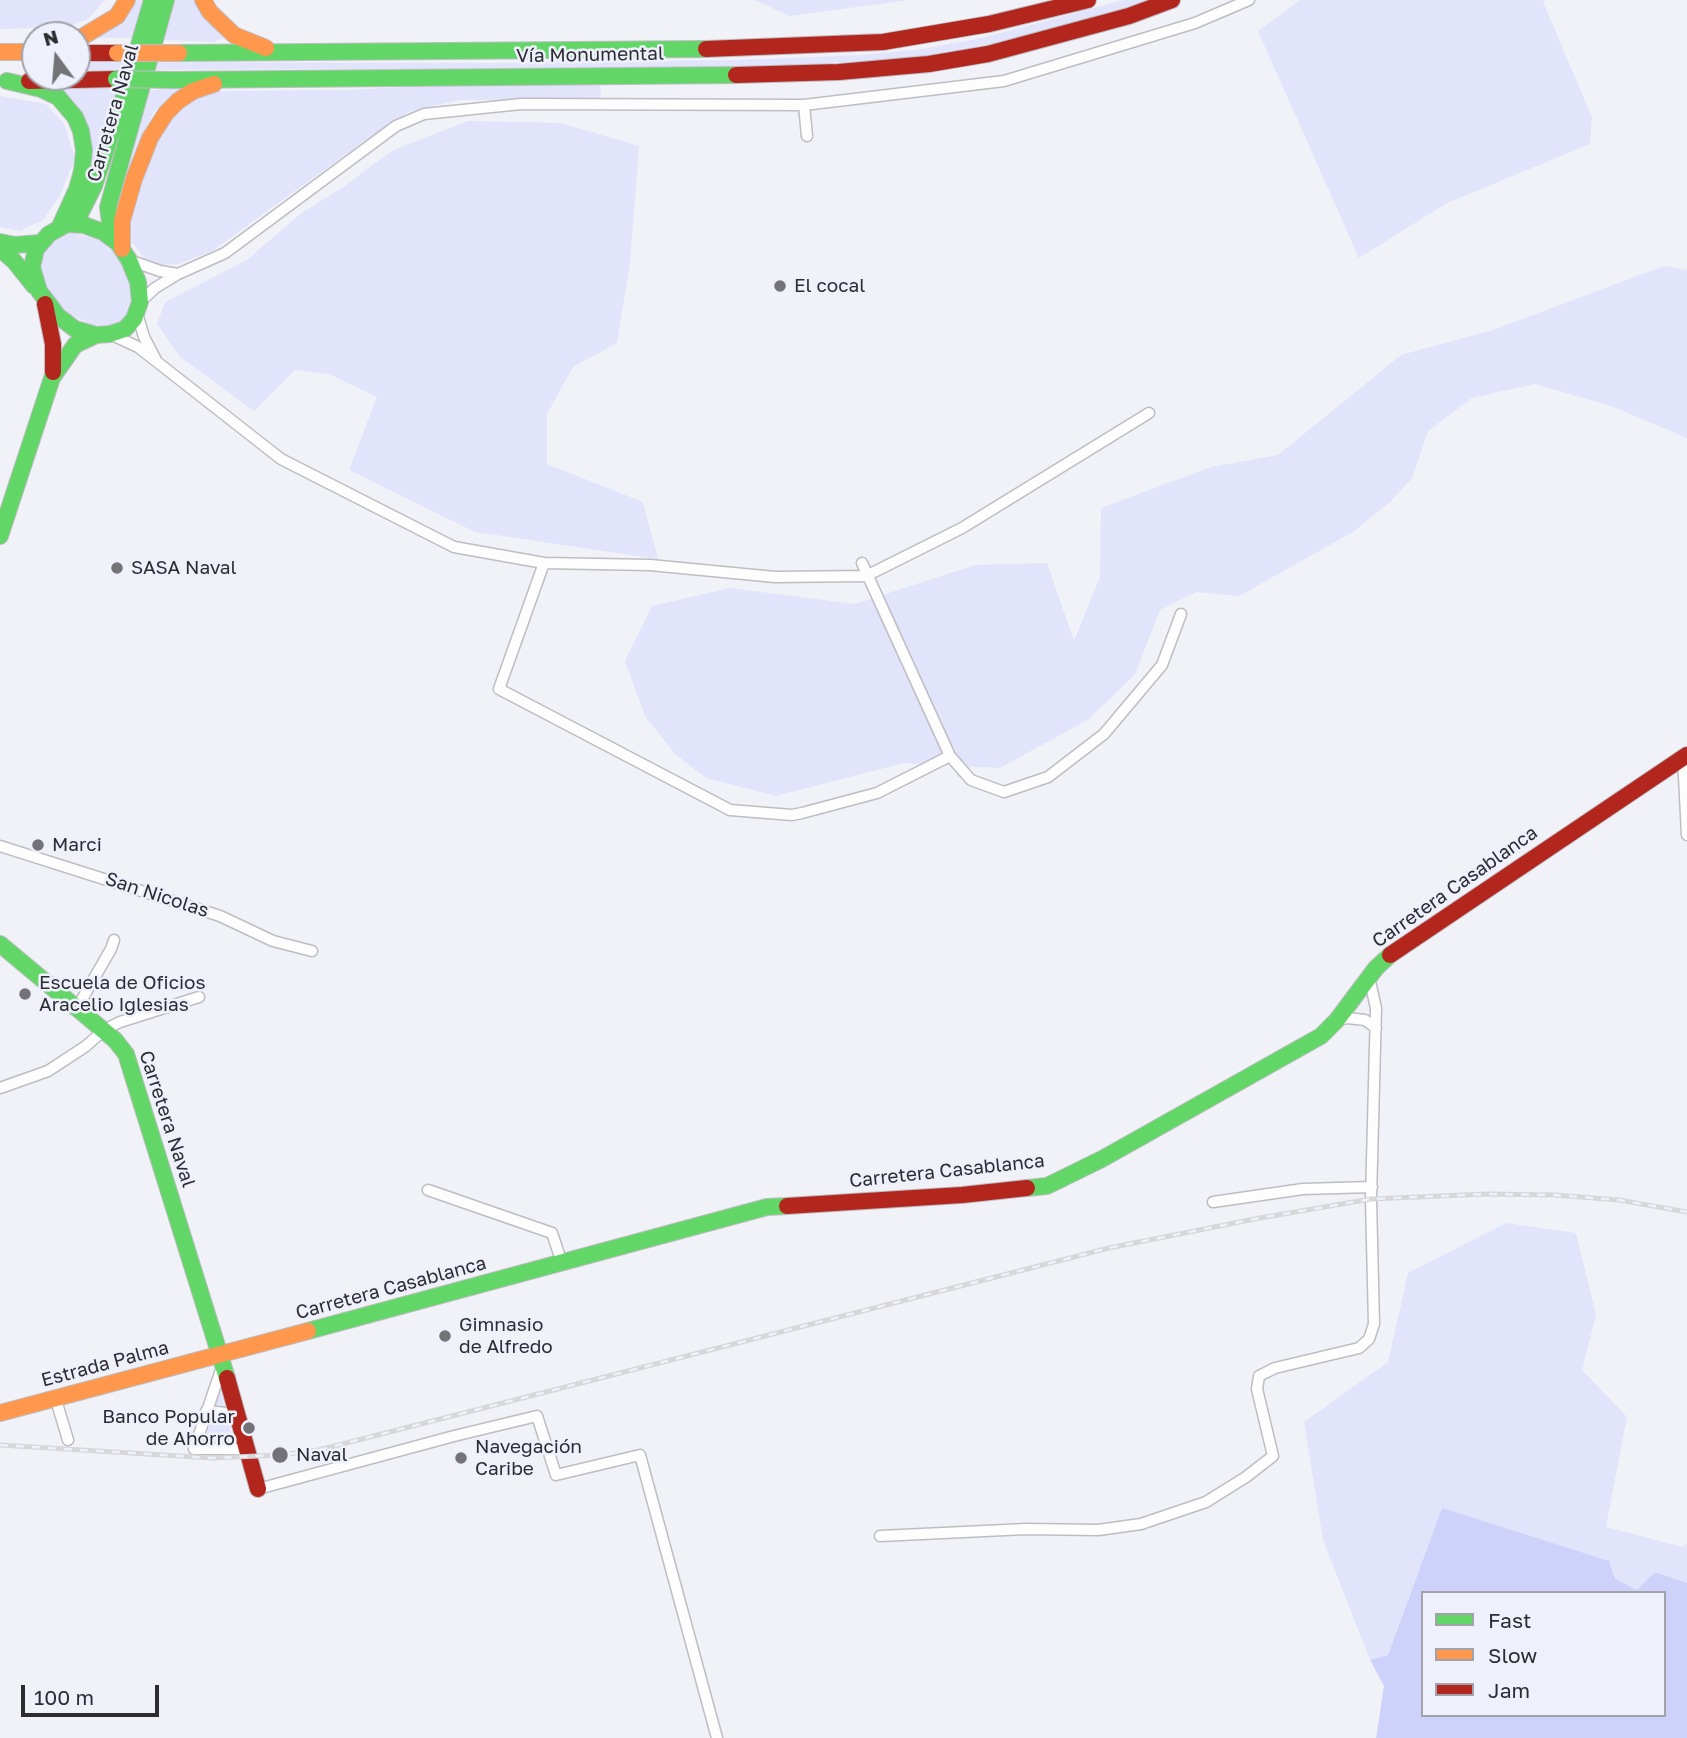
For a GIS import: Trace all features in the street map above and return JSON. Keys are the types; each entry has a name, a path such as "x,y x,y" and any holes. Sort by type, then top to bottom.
{"main road":[{"path":"91,32 117,16 127,0"},
{"name":"Carretera Naval","path":"63,225 80,214 94,186 152,0"},
{"name":"Carretera Naval","path":"121,249 108,208 166,0"},
{"path":"203,0 210,12 234,35 280,53"},
{"name":"Vía Monumental","path":"91,53 746,49 883,42 989,24 1088,0"},
{"name":"Vía Monumental","path":"4,81 839,72 929,64 988,54 1129,16 1172,0"},
{"path":"0,52 21,52"},
{"path":"121,249 121,228 134,179 158,124 178,100 193,91 228,79"},
{"path":"4,81 41,89 58,97 75,117 81,131 84,150 82,171 63,225 39,243 33,254 32,267 52,344 52,378"},
{"path":"0,536 52,378 75,345 125,329 131,324 138,308 138,282 121,249 93,227 63,225"},
{"path":"0,242 15,246 39,243"},
{"path":"0,249 14,261 66,324 103,334"},
{"name":"Carretera Casablanca","path":"222,1359 767,1207 962,1195 1047,1186 1102,1159 1321,1036 1338,1020 1383,960 1685,756"},
{"name":"Carretera Naval","path":"0,944 116,1040 126,1054 222,1359 258,1489"},
{"name":"Estrada Palma","path":"0,1413 222,1359"}],"street":[{"path":"160,367 144,337 138,308 155,288 178,274 225,253 396,126 424,114 521,104 804,105 1004,80 1195,23 1249,0"},
{"path":"804,105 807,136"},
{"path":"121,249 160,271 178,274"},
{"path":"103,334 138,347 160,367 281,459 454,547 544,563 650,565 775,577 866,576 962,528 1149,413"},
{"path":"544,563 499,690 730,810 792,815 802,813 877,793 950,756"},
{"path":"862,563 950,756 971,780 1004,792 1048,777 1104,734 1162,665 1181,614"},
{"path":"1685,756 1687,835"},
{"name":"San Nicolas","path":"0,846 208,912 273,941 312,951"},
{"path":"77,1008 114,940"},
{"path":"880,1536 1026,1529 1098,1530 1141,1524 1206,1502 1273,1456 1257,1389 1259,1377 1275,1368 1359,1348 1369,1339 1374,1324 1372,1187 1376,1008 1368,977"},
{"path":"0,1088 48,1071 86,1046 104,1030 120,1022 199,998"},
{"path":"1338,1020 1365,1020 1376,1028"},
{"path":"1213,1202 1303,1189 1372,1187"},
{"path":"428,1190 552,1233 562,1263"},
{"path":"222,1359 194,1449 245,1449"},
{"path":"57,1400 68,1440"},
{"path":"206,1411 236,1414"},
{"path":"258,1489 537,1416 556,1475 640,1455 717,1738"}],"shaded area":[{"path":"0,0 105,0 83,21 21,21 21,28 0,29"},
{"path":"136,0 147,0 135,38 93,38"},
{"path":"174,0 199,0 228,37 213,42 164,40"},
{"path":"754,0 909,0 790,16"},
{"path":"1124,0 1153,0 987,46 927,57 743,68 91,70 91,62 501,63 738,60 863,55 922,49 982,38"},
{"path":"1300,0 1545,0 1543,2 1592,117 1590,144 1447,203 1359,258 1258,31"},
{"path":"600,83 601,99 460,100 410,111 212,251 179,264 160,265 145,260 132,242 131,223 157,132 190,98 217,91"},
{"path":"192,85 168,98 154,112 116,199 147,91"},
{"path":"91,88 120,88 88,187 88,149 54,91 91,91"},
{"path":"0,96 46,104 64,124 75,158 60,195 43,220 20,231 0,227"},
{"path":"468,121 561,123 639,146 630,263 617,343 573,367 547,414 547,464 643,502 658,559 475,532 349,470 377,397 329,374 295,370 254,411 180,357 157,324 165,302 247,260 300,214 343,187 393,150"},
{"path":"70,232 102,241 123,264 131,280 133,306 127,316 118,323 108,326 92,325 70,314 54,299 46,285 41,269 41,256 46,247 61,234"},
{"path":"1664,266 1687,270 1687,438 1611,406 1535,384 1472,398 1428,431 1412,478 1392,500 1353,532 1239,596 1196,592 1160,610 1135,674 1089,719 1000,768 904,763 776,796 706,778 675,754 645,716 625,661 652,606 730,588 855,604 975,565 1047,563 1074,641 1100,577 1101,508 1211,467 1278,455 1401,355 1493,330"},
{"path":"1506,1223 1576,1233 1596,1315 1582,1370 1627,1417 1606,1527 1683,1547 1687,1543 1687,1583 1655,1572 1637,1590 1442,1508 1388,1655 1370,1660 1323,1540 1304,1422 1388,1362 1408,1273"},
{"path":"219,1385 234,1445 201,1444"}],"water":[{"path":"1442,1508 1609,1561 1615,1579 1637,1590 1655,1572 1687,1583 1687,1738 1376,1738 1384,1686 1370,1660 1388,1655"}],"railway":[{"path":"0,1445 212,1458 319,1450 1109,1248 1371,1199 1487,1194 1555,1195 1619,1200 1687,1212"}],"traffic: fast":[{"path":"67,224 80,214 94,186 152,0"},
{"path":"112,238 108,207 166,0"},
{"path":"179,53 706,49"},
{"path":"171,80 736,75"},
{"path":"116,79 171,80"},
{"path":"7,81 41,89 58,97 75,117 81,131 84,150 82,171 60,226"},
{"path":"67,224 84,225 103,232 118,243 129,260 138,282 140,302 134,319 125,329 96,335 75,329 58,316 39,291 32,267 36,249 49,234 67,224"},
{"path":"0,242 15,245 39,243"},
{"path":"0,249 14,261 34,286"},
{"path":"0,536 52,378 75,345 96,335"},
{"path":"0,944 115,1040 126,1054 227,1378"},
{"path":"1027,1188 1047,1186 1102,1159 1321,1036 1337,1020 1376,968 1390,955"},
{"path":"308,1331 767,1207 787,1206"}],"traffic: slow":[{"path":"91,32 117,16 127,0"},
{"path":"203,0 210,12 234,35 266,48"},
{"path":"0,52 21,52"},
{"path":"117,53 179,53"},
{"path":"122,249 122,221 150,138 166,113 178,101 193,91 214,84"},
{"path":"0,1413 308,1331"}],"traffic: jam":[{"path":"706,49 883,42 989,24 1088,0"},
{"path":"736,75 839,72 929,64 988,54 1129,16 1172,0"},
{"path":"91,53 117,53"},
{"path":"91,80 116,79"},
{"path":"45,304 53,344 53,372"},
{"path":"1390,955 1687,755"},
{"path":"787,1206 962,1195 1027,1188"},
{"path":"227,1378 258,1489"}],"place":[{"name":"El cocal","path":"780,286"},
{"name":"SASA Naval","path":"117,568"},
{"name":"Marci","path":"38,845"},
{"name":"Escuela de Oficios Aracelio Iglesias","path":"25,994"},
{"name":"Gimnasio de Alfredo","path":"445,1336"},
{"name":"Banco Popular de Ahorro","path":"249,1428"},
{"name":"Naval","path":"280,1455"},
{"name":"Navegación Caribe","path":"461,1458"}]}
